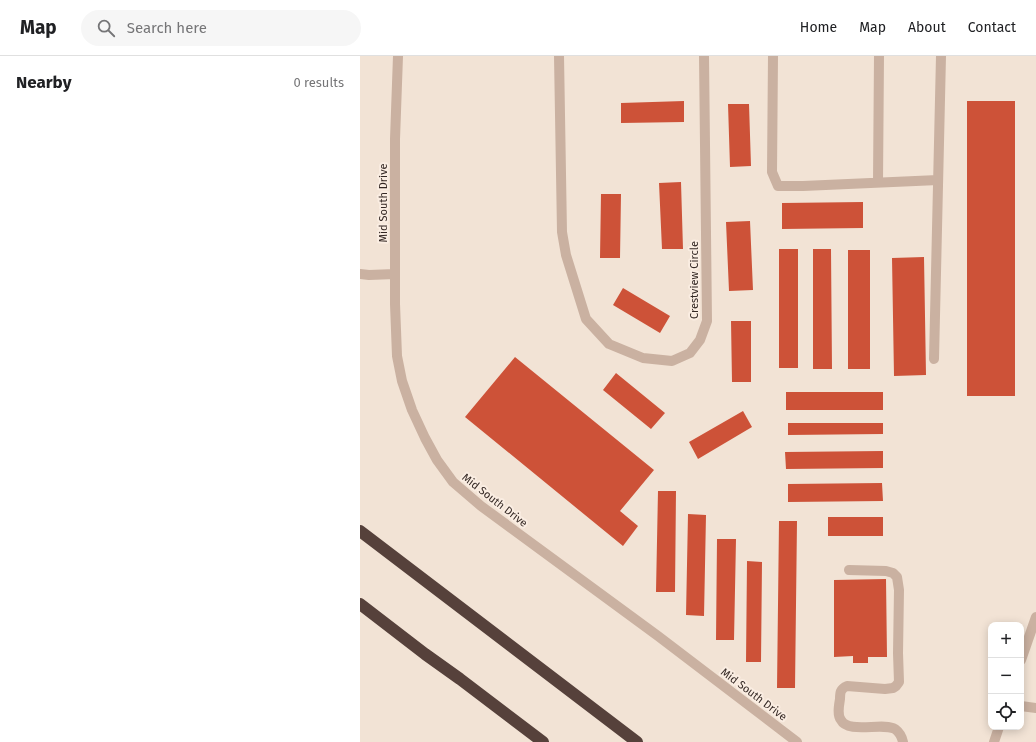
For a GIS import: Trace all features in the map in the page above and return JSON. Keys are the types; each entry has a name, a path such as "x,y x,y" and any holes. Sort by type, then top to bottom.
{"highway":[{"path":"360,531 636,742"},
{"path":"360,604 543,742"},
{"path":"360,609 396,632"}],"street":[{"name":"Mid South Drive","path":"398,56 395,139 395,274 397,356 402,381 412,410 437,460 453,482 481,506 664,641 797,742"},
{"name":"Crestview Circle","path":"559,56 562,232 566,255 586,319 609,344 643,358 672,361 690,353 700,340 707,321 704,56"},
{"path":"774,56 772,172 778,186 938,180"},
{"path":"878,182 879,56"},
{"path":"934,359 941,56"},
{"path":"360,274 395,274"},
{"path":"849,570 893,573 897,577 899,590 899,682 893,688 885,689 847,686 842,688 840,691 839,716 845,725 851,727 895,729 902,737 903,742"},
{"path":"1022,658 1036,617"},
{"path":"1024,706 1036,708"},
{"path":"994,742 998,730"}],"building":[{"path":"684,101 684,122 621,123 621,103"},
{"path":"967,101 1015,101 1015,396 967,396"},
{"path":"728,104 749,104 751,166 730,167"},
{"path":"681,182 683,249 662,249 659,183"},
{"path":"601,194 621,194 620,258 600,258"},
{"path":"863,202 863,228 782,229 782,203"},
{"path":"750,221 753,290 729,291 726,222"},
{"path":"779,249 798,249 798,368 779,368"},
{"path":"813,249 831,249 832,369 813,369"},
{"path":"848,250 870,250 870,369 848,369"},
{"path":"924,257 926,375 894,376 892,258"},
{"path":"623,288 670,316 660,333 613,305"},
{"path":"731,321 751,321 751,382 732,382"},
{"path":"515,357 654,470 620,511 638,526 623,546 465,417"},
{"path":"616,373 665,413 651,429 603,390"},
{"path":"786,392 883,392 883,410 786,410"},
{"path":"743,411 752,427 698,459 689,442"},
{"path":"788,423 883,423 883,434 788,435"},
{"path":"883,451 883,468 786,469 785,452"},
{"path":"882,483 883,501 788,502 788,484"},
{"path":"658,491 676,491 675,592 656,592"},
{"path":"688,514 706,515 704,616 686,615"},
{"path":"828,517 883,517 883,536 828,536"},
{"path":"779,521 797,521 795,688 777,688"},
{"path":"717,539 736,539 734,640 716,640"},
{"path":"747,561 762,562 761,662 746,662"},
{"path":"886,579 887,657 868,657 868,663 853,663 853,656 834,657 834,580"}]}
